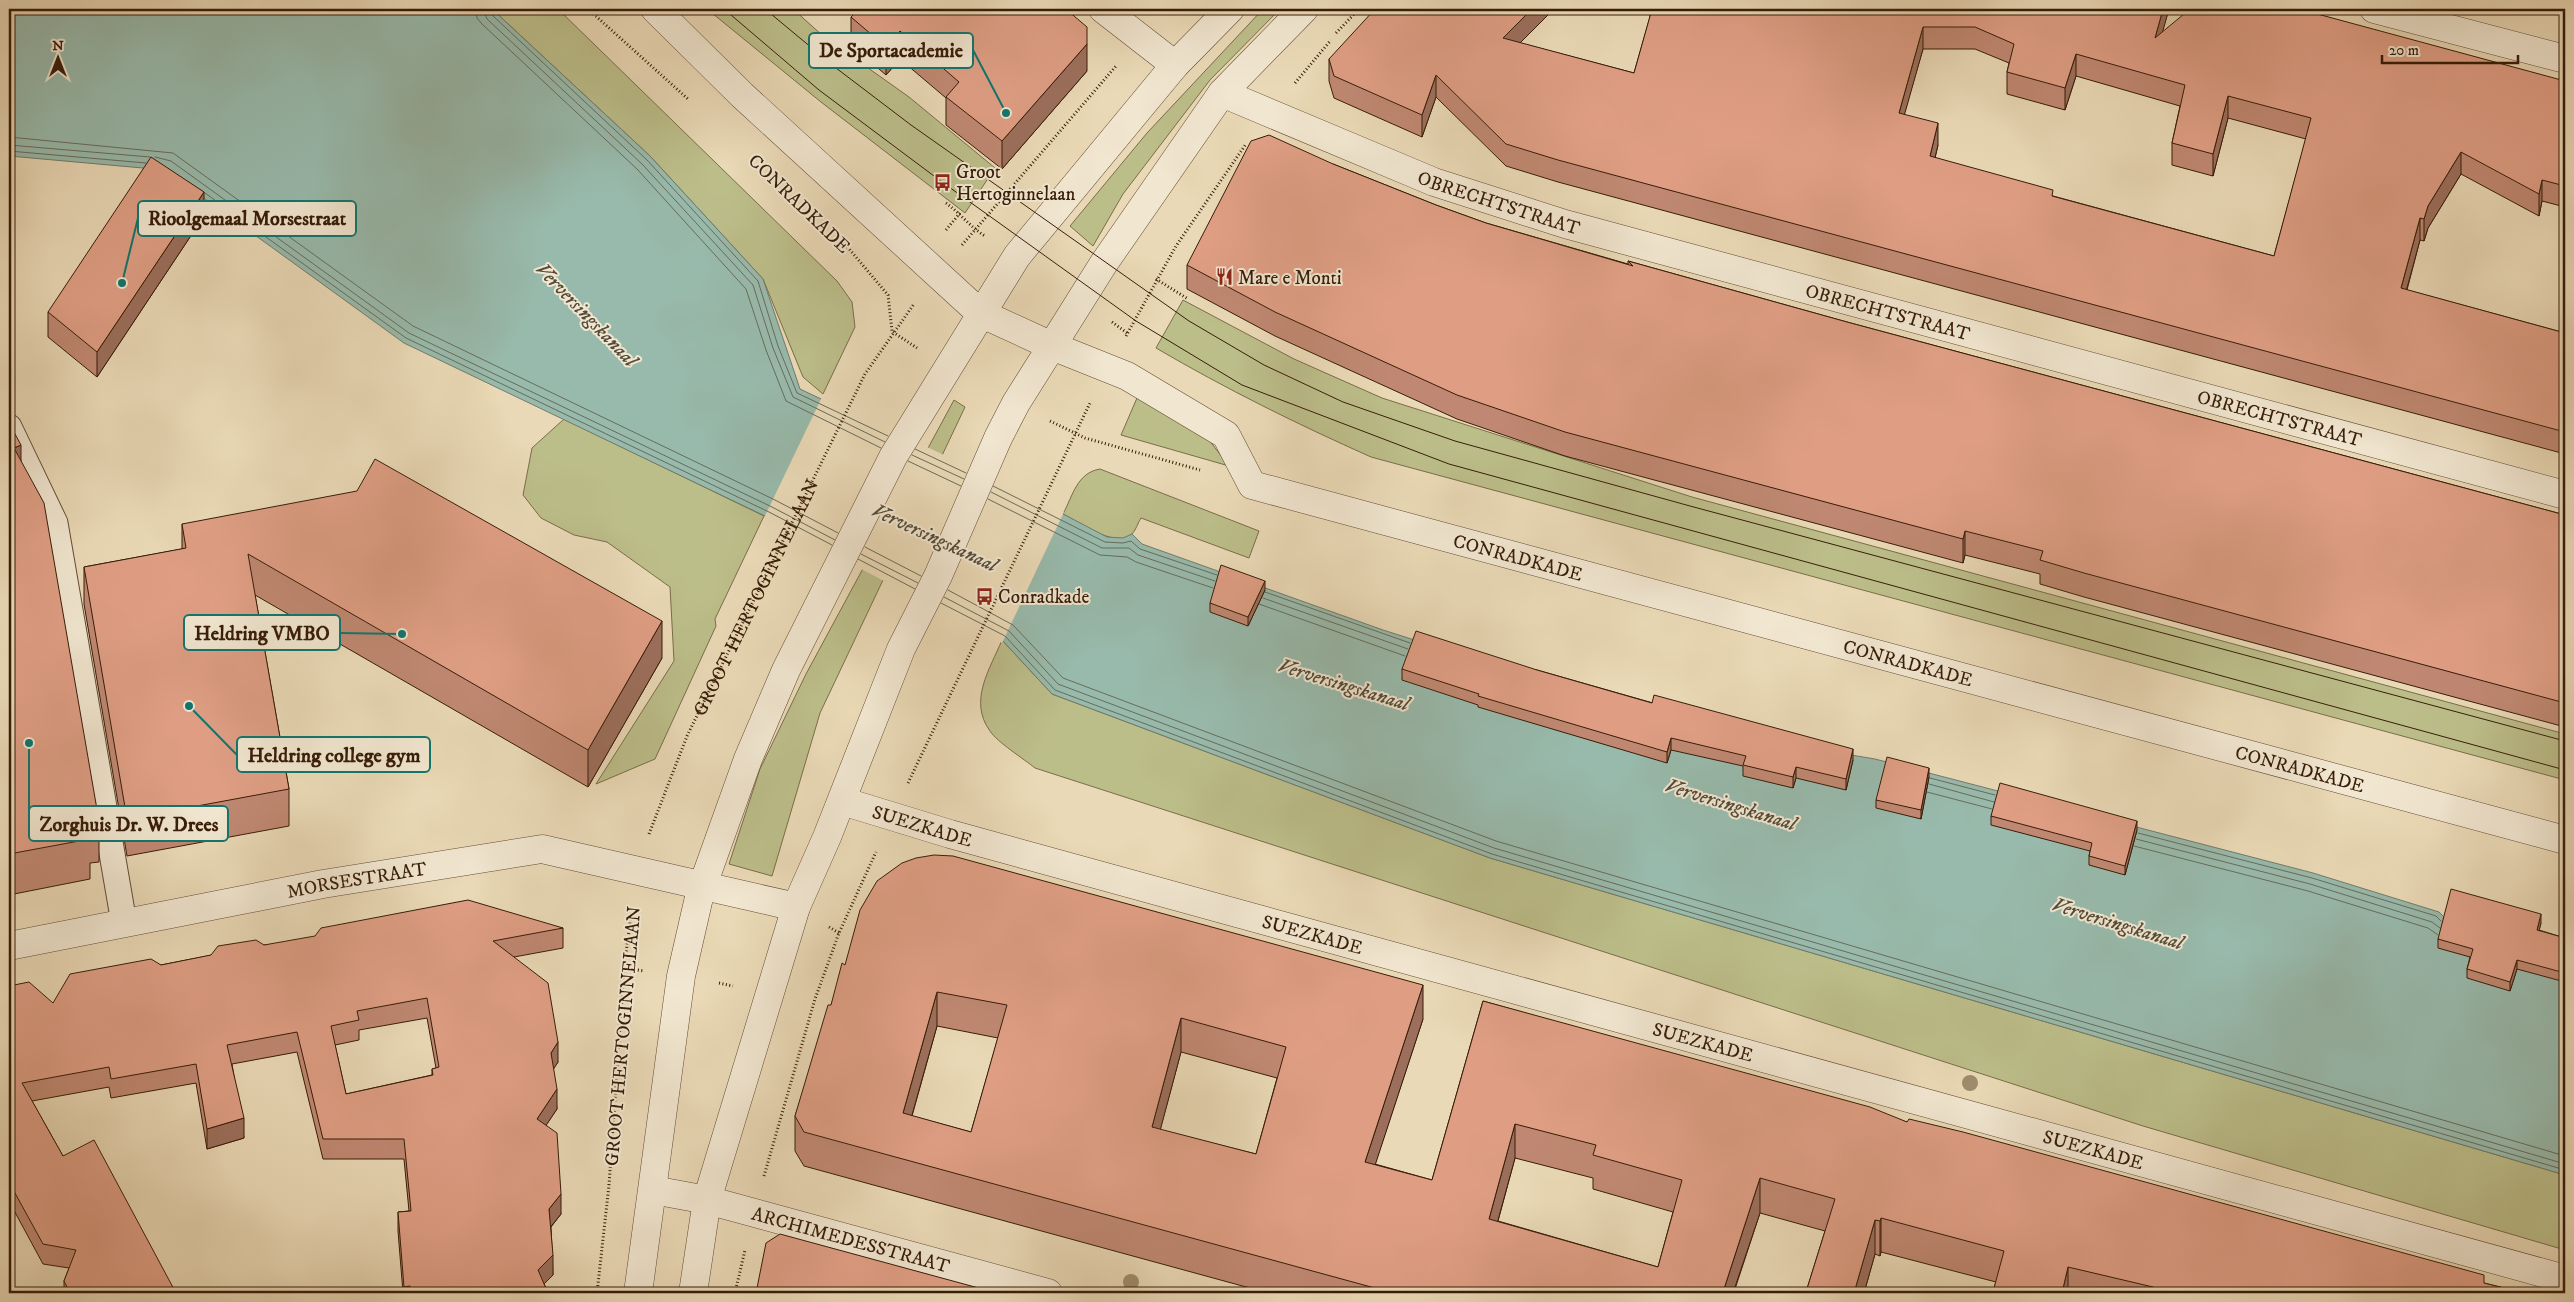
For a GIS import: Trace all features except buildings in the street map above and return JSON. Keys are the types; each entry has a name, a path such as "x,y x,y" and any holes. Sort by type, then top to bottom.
{"street":[{"name":"CONRADKADE","path":"656,9 742,95 980,313 1052,346 1127,376 1226,435 1252,484 2565,840"},
{"path":"1102,9 1175,65"},
{"path":"638,1293 681,976 704,886 748,759 786,670 893,457 980,313 1026,243 1175,65 1230,9"},
{"path":"693,1293 707,1200 796,907 842,801 901,649 938,576 998,438 1016,403 1104,262 1222,93 1304,9"},
{"path":"2374,9 2565,59"},
{"name":"OBRECHTSTRAAT","path":"1222,93 1268,114 1434,182 1565,224 2565,496"},
{"name":"SUEZKADE","path":"842,801 1135,886 2565,1279"},
{"name":"MORSESTRAAT","path":"9,946 323,884 542,848 704,886"},
{"path":"704,886 796,907"},
{"name":"ARCHIMEDESSTRAAT","path":"653,1190 707,1200 754,1212 1048,1293"}],"lane":[{"path":"9,427 55,523 124,923"}],"path":[{"path":"588,9 692,103"},
{"path":"735,1293 754,1212 815,999 839,933 892,816 1073,434 1136,321 1156,279 1233,161 1268,114 1359,9"},
{"name":"GROOT HERTOGINNELAAN","path":"597,1293 609,1185 624,968 637,871 660,801 687,736 865,374 892,332 937,274 1140,38"},
{"name":"CONRADKADE","path":"839,237 888,295 892,332"},
{"path":"1156,279 1188,299"},
{"path":"892,332 948,367"},
{"path":"1016,403 1073,434 1252,484"}],"green space":[{"path":"492,9 558,9 837,281 852,302 855,327 823,394 803,377 763,279 650,156"},
{"path":"707,9 793,9 823,36 909,97 995,168 965,213 821,102"},
{"path":"1263,9 1280,9 1210,80 1123,194 1093,246 1070,226 1147,133"},
{"path":"1183,300 1294,359 1382,398 1692,497 2565,734 2565,780 1371,457 1262,406 1156,348"},
{"path":"1137,398 1209,440 1229,466 1121,435"},
{"path":"954,400 965,407 820,713 772,876 729,864 760,769 806,674"},
{"path":"564,419 764,516 715,619 716,626 655,759 596,784 674,661 670,587 607,542 574,535 541,518 523,495 532,448"},
{"path":"1100,469 1259,531 1249,558 1141,518 1131,535 1124,538 1116,538 1087,528 1063,514 1081,480 1092,471"},
{"path":"1002,640 1052,694 1490,858 2565,1175 2565,1250 2143,1126 1035,768 998,740 984,720 981,708 983,685"}],"water":[{"name":"Verversingskanaal","path":"9,9 492,9 650,156 763,279 800,389 1063,514 1107,537 1123,538 1132,534 1142,544 1383,630 1484,662 1833,752 1875,759 2313,873 2439,912 2445,918 2565,945 2565,1175 1490,858 1052,694 1002,640 767,517 404,343 165,170 9,156"}],"pier":[{"path":"822,397 1064,512 1002,643 764,518"}],"tram line":[{"path":"724,9 819,90 942,182 1136,321 1242,385 1449,464 2565,770"},
{"path":"765,9 836,68 911,125 1189,321 1264,365 1343,402 1455,441 2565,741"}],"place":[{"name":"De Sportacademie","path":"1006,113"},
{"name":"Groot Hertoginnelaan","path":"942,182"},
{"name":"Mare e Monti","path":"1224,277"},
{"name":"Rioolgemaal Morsestraat","path":"122,283"},
{"name":"Conradkade","path":"984,596"},
{"name":"Heldring VMBO","path":"402,634"},
{"name":"Heldring college gym","path":"189,706"},
{"name":"Zorghuis Dr. W. Drees","path":"29,743"}]}
